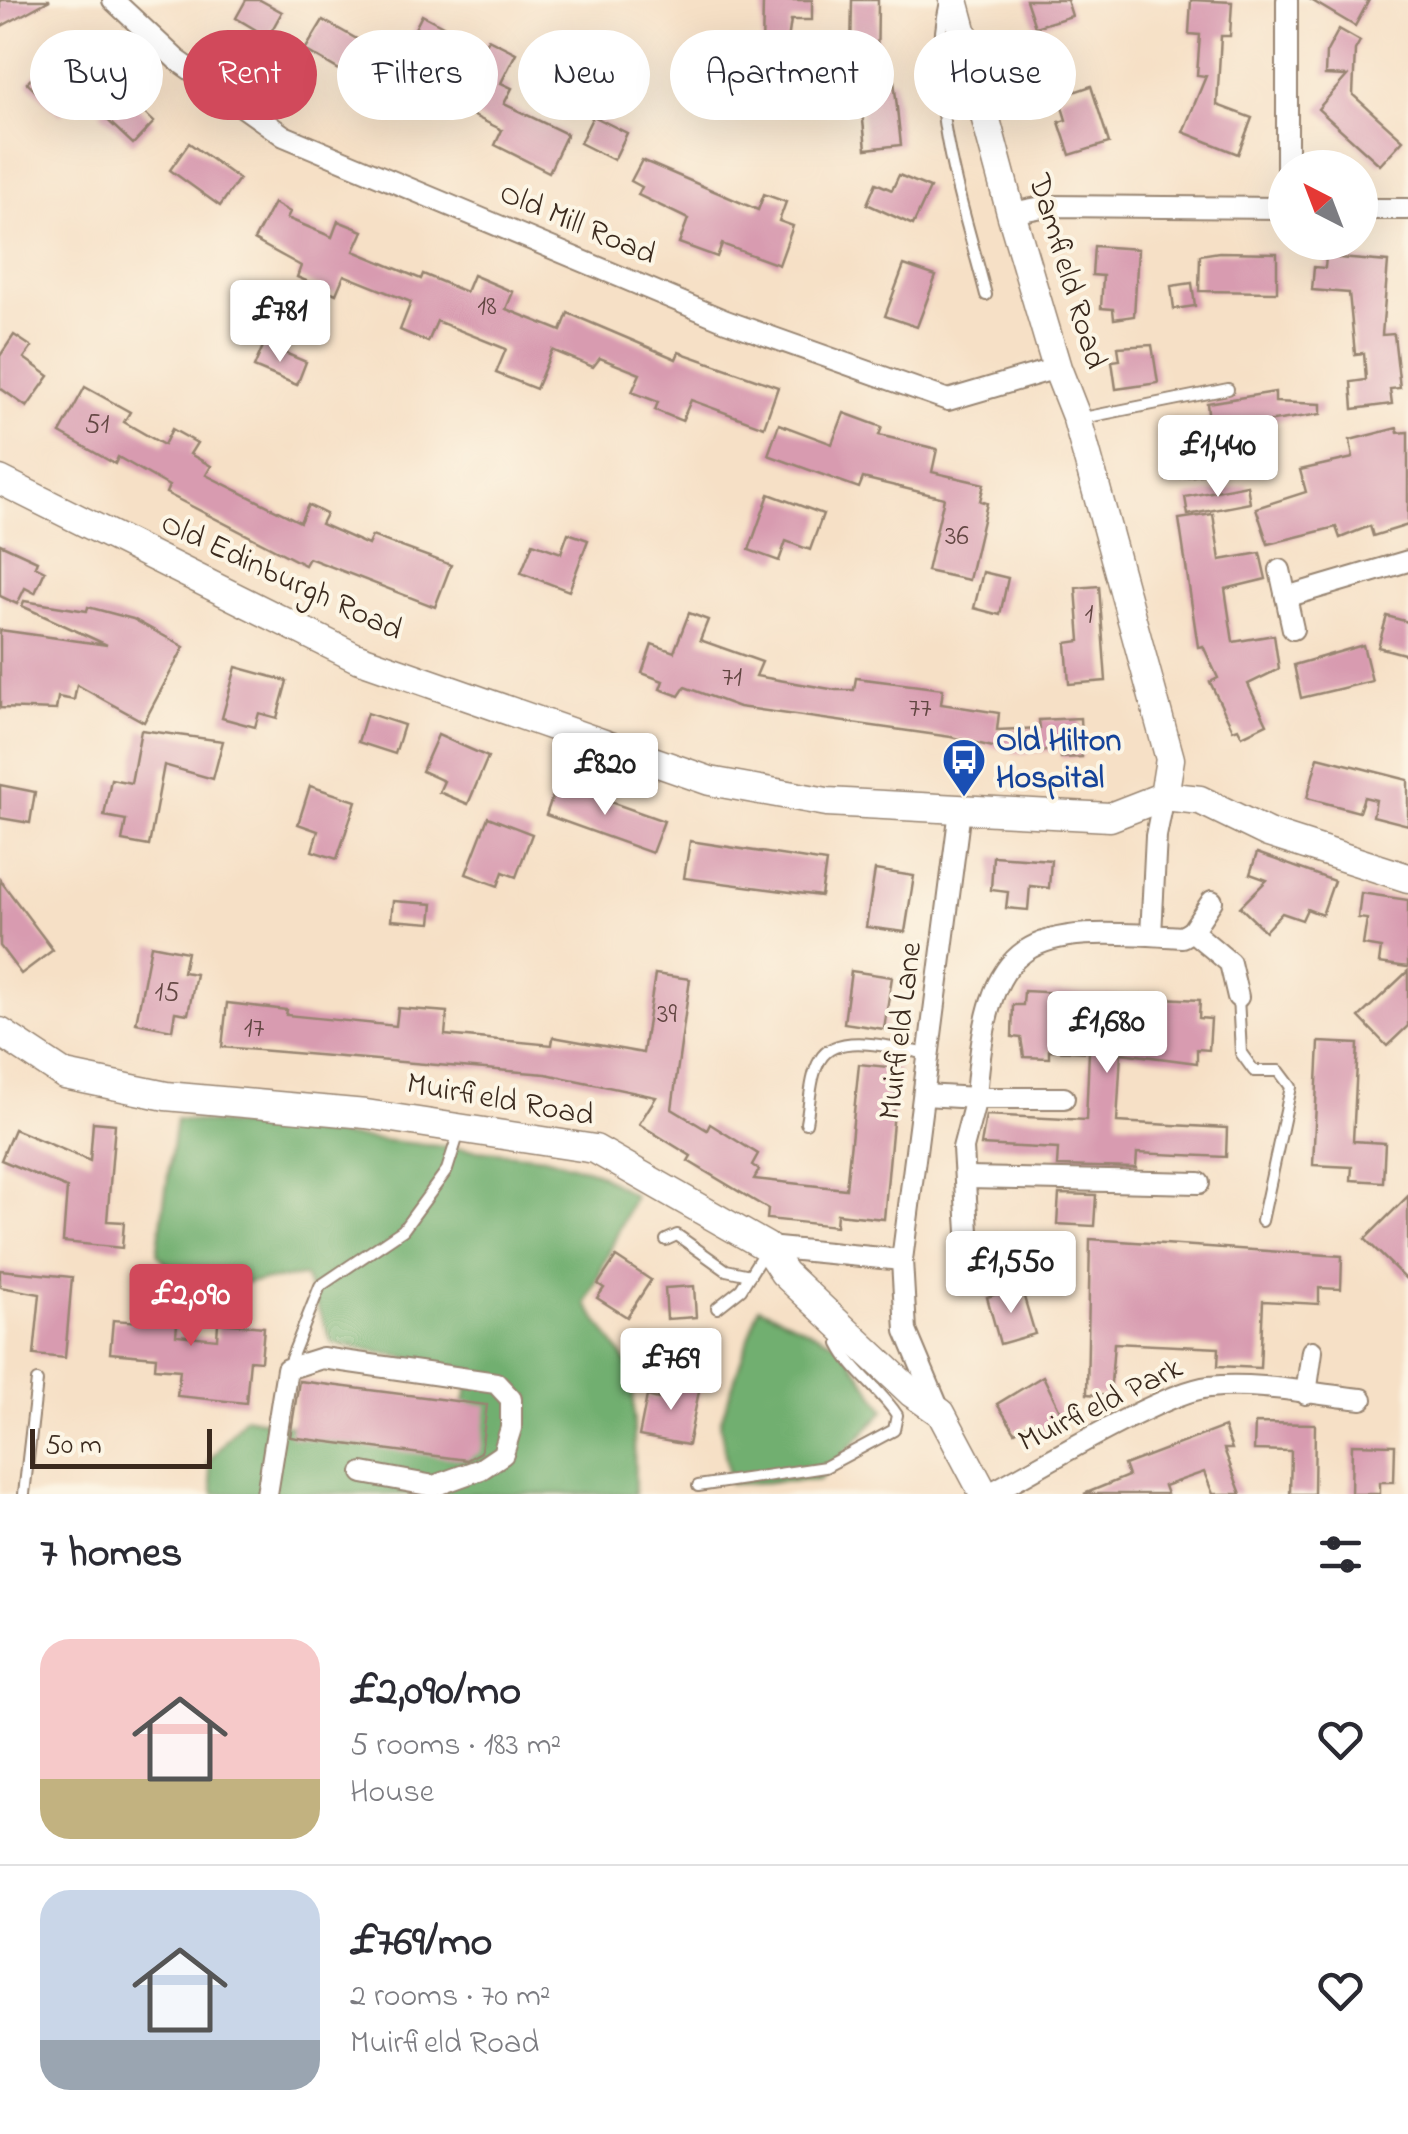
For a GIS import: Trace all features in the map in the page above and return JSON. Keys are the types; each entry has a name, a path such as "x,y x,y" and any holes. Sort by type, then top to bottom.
{"street":[{"name":"Old Mill Road","path":"113,0 176,60 284,136 726,320 948,400 1057,368"},
{"name":"Damfield Road","path":"954,0 1010,214 1057,368 1078,419 1170,759 1164,796"},
{"path":"1287,0 1287,150"},
{"path":"1010,214 1048,206 1268,208"},
{"path":"1378,209 1408,210"},
{"name":"Old Edinburgh Road","path":"0,480 355,657 710,781 827,802 1110,817 1164,796"},
{"path":"1286,596 1408,561"},
{"path":"1280,570 1293,629"},
{"path":"1151,935 1156,836 1164,796 1200,800 1268,833 1408,878"},
{"name":"Muirfield Lane","path":"941,1414 906,1331 902,1260 960,810"},
{"path":"968,1232 964,1148 976,1098 990,996 1013,958 1046,939 1080,934 1182,937 1192,930 1212,901"},
{"path":"1192,930 1230,963 1238,997"},
{"name":"Muirfield Road","path":"0,1034 65,1075 166,1096 366,1114 595,1149 768,1247 784,1273 941,1414 986,1494"},
{"path":"924,1094 1064,1098"},
{"path":"967,1178 1199,1183"},
{"path":"768,1247 902,1260"},
{"path":"1306,1394 1312,1351"},
{"path":"267,1494 287,1369 322,1358 496,1383 511,1399 512,1428 503,1454 454,1482 408,1488 363,1473"},
{"name":"Muirfield Park","path":"986,1494 1150,1410 1204,1388 1362,1399"}],"lane":[{"path":"946,0 937,41 948,147 986,295"},
{"path":"1078,419 1228,388"},
{"path":"1238,997 1241,1054 1254,1070 1279,1071 1291,1086 1262,1221"},
{"path":"806,1124 817,1065 822,1056 836,1047 851,1043 929,1054"},
{"path":"287,1369 320,1286 403,1230 447,1170 460,1128"},
{"path":"666,1240 677,1236 726,1270 750,1275"},
{"path":"717,1308 734,1296 768,1247"},
{"path":"698,1486 825,1467 894,1430 897,1415 848,1362 840,1344 846,1331"},
{"path":"24,1494 37,1380"}],"green space":[{"path":"176,1119 545,1157 596,1172 634,1196 586,1304 633,1372 635,1494 214,1494 208,1462 245,1417 448,1455 473,1371 332,1343 304,1276 190,1289 157,1253"},
{"path":"759,1307 840,1345 885,1410 819,1480 730,1484 720,1423"}],"building":[{"path":"0,0 50,0 0,27"},
{"path":"246,0 260,0 282,12 272,30 256,30 236,18"},
{"path":"763,0 812,0 812,20 791,20 790,30 762,30"},
{"path":"852,0 878,0 878,30 851,30"},
{"path":"1026,0 1067,0 1072,16 1035,27"},
{"path":"1191,0 1232,2 1230,36 1221,36 1217,105 1252,118 1238,154 1183,132 1206,76 1197,75 1200,35 1189,34"},
{"path":"1311,0 1369,0 1355,26"},
{"path":"422,15 445,27 444,30 414,30"},
{"path":"323,20 341,30 337,30 337,69 317,57 317,30"},
{"path":"1339,29 1360,41 1355,50 1353,95 1403,140 1380,165 1378,150 1363,150 1318,109 1347,76 1325,75 1326,53"},
{"path":"498,44 516,53 501,83 512,88 504,104 518,111 518,120 538,120 567,134 549,172 495,145 502,130 482,120 498,120"},
{"path":"894,80 901,145 866,149 863,120 894,120"},
{"path":"1091,86 1109,143 1070,155 1059,122 1076,120 1076,91"},
{"path":"107,120 154,122 133,144"},
{"path":"591,120 601,120 627,133 614,160 580,143"},
{"path":"189,143 239,179 220,206 170,170"},
{"path":"642,160 758,210 764,194 786,202 779,221 793,226 779,265 722,244 717,257 679,243 688,219 638,195 642,187 631,181"},
{"path":"899,175 930,188 913,225 867,204 876,183 892,190"},
{"path":"274,203 290,212 287,218 332,237 338,221 363,231 354,251 421,279 423,274 466,292 473,275 513,292 506,309 561,331 568,313 676,359 679,352 778,387 764,427 691,400 682,421 655,410 658,402 632,392 640,374 600,358 593,367 552,350 536,389 496,373 506,349 437,321 428,342 400,330 411,302 344,275 336,294 297,277 301,266 254,240"},
{"path":"1094,246 1138,249 1134,316 1114,319 1113,309 1101,308 1103,276 1092,275"},
{"path":"1268,253 1268,260 1277,260 1277,292 1199,291 1200,255"},
{"path":"1326,260 1388,262 1382,335 1394,334 1400,388 1390,389 1392,404 1353,409 1351,382 1366,380 1364,353 1355,354 1349,293 1312,290 1314,267 1325,268"},
{"path":"904,265 936,276 917,327 885,316"},
{"path":"1192,283 1195,306 1174,309 1171,286"},
{"path":"14,335 32,347 24,358 49,376 27,407 0,388 0,356"},
{"path":"264,344 306,362 297,385 254,367"},
{"path":"1152,345 1158,383 1116,389 1112,361 1120,360 1118,347"},
{"path":"85,387 130,412 124,422 164,445 172,429 197,443 190,454 211,466 206,475 300,522 308,505 326,514 321,524 368,545 372,536 451,565 435,607 309,558 305,565 166,493 169,486 118,457 115,464 60,433"},
{"path":"1275,392 1275,402 1321,404 1321,414 1210,430 1207,403"},
{"path":"844,413 882,427 879,435 937,449 932,472 984,484 980,501 987,503 969,580 927,571 944,498 863,478 859,488 768,455 779,424 832,444"},
{"path":"1207,424 1214,473 1166,480 1161,441 1175,439 1174,429"},
{"path":"1397,428 1398,433 1408,432 1408,525 1373,536 1370,526 1340,538 1336,527 1268,544 1256,508 1306,492 1300,470 1353,458 1350,440"},
{"path":"1247,485 1250,503 1188,515 1185,497"},
{"path":"769,494 823,514 810,550 786,541 779,561 749,550"},
{"path":"1213,514 1220,560 1260,553 1266,579 1225,589 1233,642 1274,635 1279,669 1248,684 1267,724 1242,736 1238,728 1233,730 1210,682 1218,678 1203,646 1198,647 1179,519"},
{"path":"568,533 588,540 569,591 521,573 533,543 561,553"},
{"path":"0,544 37,561 35,566 45,571 35,593 25,588 17,604 0,596"},
{"path":"983,572 1008,578 1000,615 974,608"},
{"path":"1099,586 1106,681 1069,684 1066,643 1080,641 1076,588"},
{"path":"24,601 87,611 88,607 133,619 184,647 144,722 77,685 74,700 58,697 56,710 0,708 0,630 107,645 22,606"},
{"path":"689,613 708,620 700,640 762,662 756,676 836,690 854,690 856,678 943,689 941,704 999,713 997,730 1040,728 1039,720 1080,718 1082,757 1061,758 1061,750 1018,753 951,737 739,707 685,687 679,696 660,689 663,681 642,673 652,644 674,652"},
{"path":"1387,616 1408,622 1408,655 1378,647"},
{"path":"1363,645 1372,681 1301,698 1294,665"},
{"path":"236,667 287,681 277,718 259,713 255,727 222,718"},
{"path":"367,713 404,725 395,754 358,742"},
{"path":"141,730 223,741 213,779 164,765 149,846 122,841 126,820 104,816 111,779 131,783"},
{"path":"438,735 488,757 468,804 439,792 444,781 422,771"},
{"path":"1318,757 1408,780 1408,825 1373,816 1376,800 1364,797 1359,812 1307,798"},
{"path":"557,783 664,821 652,853 546,815"},
{"path":"0,785 35,792 30,823 0,818"},
{"path":"310,786 356,801 337,859 312,851 318,831 298,824"},
{"path":"488,817 532,834 516,877 503,872 498,886 466,874"},
{"path":"690,841 826,862 821,896 684,878"},
{"path":"1257,853 1334,881 1322,915 1307,909 1302,920 1282,913 1265,931 1240,907 1267,880 1250,874"},
{"path":"993,856 1051,860 1049,888 1030,886 1028,910 1006,908 1008,892 991,890"},
{"path":"875,870 914,876 905,932 866,927"},
{"path":"0,880 53,950 21,974 0,946"},
{"path":"1361,893 1408,900 1408,967 1379,963 1381,948 1363,945 1367,919 1358,918"},
{"path":"393,901 433,904 431,923 391,920"},
{"path":"151,945 187,952 183,972 196,974 188,1014 175,1012 172,1030 136,1023"},
{"path":"851,971 892,977 884,1029 844,1023"},
{"path":"1408,971 1408,1026 1387,1046 1359,1017"},
{"path":"655,974 690,979 672,1109 707,1130 710,1124 758,1154 752,1165 759,1170 754,1179 846,1189 859,1064 898,1068 884,1219 837,1214 836,1226 767,1219 768,1209 688,1161 691,1156 639,1124 656,1097 546,1074 222,1047 227,1003 287,1010 286,1015 396,1026 398,1008 447,1012 445,1035 552,1045 553,1037 643,1053"},
{"path":"1024,991 1200,1000 1199,1018 1211,1019 1209,1050 1197,1049 1197,1063 1121,1053 1117,1122 1227,1128 1226,1157 1137,1153 1136,1168 1057,1166 1058,1149 981,1145 986,1115 1086,1120 1089,1052 1049,1050 1049,1058 1024,1057 1021,1038 1012,1037 1013,1005 1023,1005"},
{"path":"1319,1042 1358,1044 1353,1141 1385,1143 1383,1182 1351,1180 1352,1167 1313,1165"},
{"path":"93,1122 115,1124 107,1221 124,1222 122,1248 63,1242 67,1188 1,1160 14,1129 90,1161"},
{"path":"1059,1194 1096,1195 1094,1226 1057,1224"},
{"path":"1408,1196 1408,1281 1365,1239"},
{"path":"1090,1239 1342,1256 1341,1289 1319,1288 1319,1304 1263,1301 1260,1368 1218,1366 1219,1348 1114,1343 1110,1396 1087,1394"},
{"path":"616,1257 651,1280 627,1317 597,1298 604,1288 598,1284"},
{"path":"0,1270 72,1277 65,1358 34,1355 40,1294 0,1287"},
{"path":"694,1286 696,1317 667,1319 665,1288"},
{"path":"1021,1287 1035,1334 1000,1344 987,1297"},
{"path":"143,1288 180,1291 176,1335 217,1339 218,1323 264,1327 261,1361 250,1360 246,1403 177,1396 180,1370 155,1368 156,1357 110,1353 113,1320 140,1322"},
{"path":"1043,1376 1063,1417 1039,1432 1033,1421 1015,1432 997,1404"},
{"path":"661,1378 700,1386 688,1445 639,1436 647,1396 658,1399"},
{"path":"299,1381 487,1405 481,1452 467,1460 290,1437"},
{"path":"1255,1423 1315,1424 1314,1494 1290,1494 1291,1451 1254,1450"},
{"path":"1224,1427 1232,1449 1224,1449 1241,1494 1213,1494 1204,1472 1164,1486 1167,1494 1084,1494 1128,1476 1124,1465"},
{"path":"1352,1444 1395,1445 1394,1482 1380,1482 1380,1494 1351,1494"}],"place":[{"name":"Old Hilton Hospital","path":"964,798"}]}
